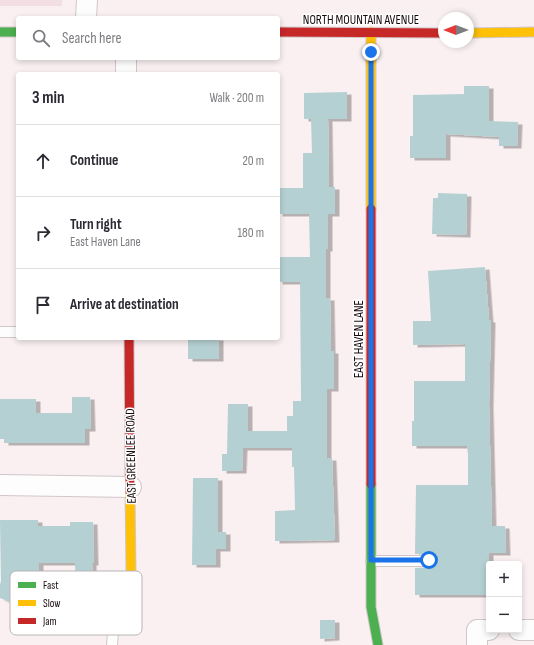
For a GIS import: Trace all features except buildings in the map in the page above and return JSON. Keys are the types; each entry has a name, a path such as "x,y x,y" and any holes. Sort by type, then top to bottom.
{"street":[{"path":"86,16 87,0"},
{"path":"0,32 16,32"},
{"name":"NORTH MOUNTAIN AVENUE","path":"280,32 438,33"},
{"name":"EAST HAVEN LANE","path":"370,32 371,560 372,607 378,645"},
{"path":"474,33 534,32"},
{"path":"126,60 126,72"},
{"name":"EAST GREENLEE ROAD","path":"129,340 131,571"},
{"path":"0,485 131,487"},
{"path":"522,630 534,630"}],"lane":[{"path":"0,332 16,332"},
{"path":"371,560 429,560"},
{"path":"112,645 113,635"}],"shaded area":[{"path":"0,0 62,0 62,6 0,6"}],"traffic: fast":[{"path":"0,32 16,32"},
{"path":"371,484 371,607 378,645"}],"traffic: slow":[{"path":"371,32 371,209"},
{"path":"474,33 534,32"},
{"path":"130,492 131,571"}],"traffic: jam":[{"path":"280,32 438,33"},
{"path":"371,209 371,484"},
{"path":"129,340 130,492"}],"route":[{"path":"371,52 371,560 429,560"}]}
